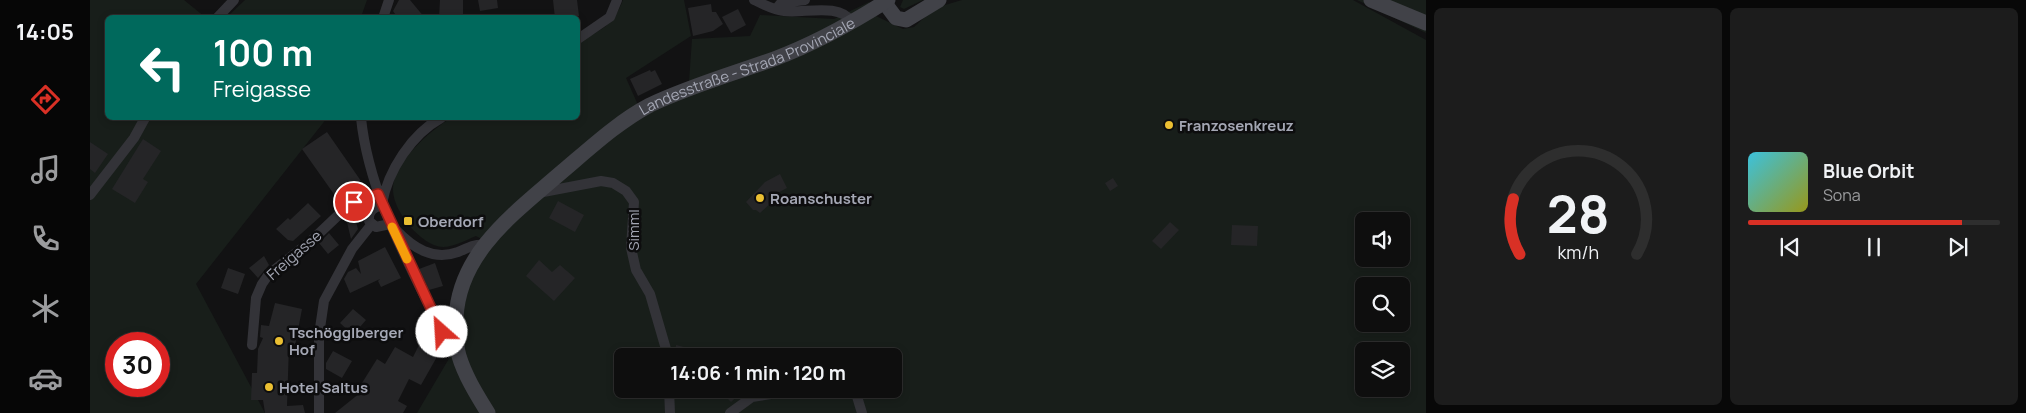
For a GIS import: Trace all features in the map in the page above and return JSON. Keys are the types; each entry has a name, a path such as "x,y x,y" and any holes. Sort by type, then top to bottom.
{"main road":[{"path":"886,1 896,18 906,20 939,0"},
{"path":"1371,0 1426,23"},
{"name":"Landesstraße - Strada Provinciale","path":"488,413 466,374 456,340 457,303 463,280 484,245 500,225 630,117 673,94 775,58 852,22 886,1"}],"street":[{"path":"219,15 234,0"},
{"path":"384,15 389,0"},
{"path":"580,38 610,18 617,0"},
{"path":"754,0 776,9 838,13 848,17 852,22"},
{"path":"776,9 781,3 805,0"},
{"path":"90,195 134,138 144,120"},
{"path":"361,120 363,137 380,200 390,224 442,332 448,339 456,340"},
{"path":"319,413 320,324 324,301 352,249 371,225 369,214 380,200 407,149 423,130 438,120"},
{"name":"Simml","path":"537,193 602,181 613,183 626,191 634,202 631,248 636,270 650,294 666,348"},
{"name":"Freigasse","path":"252,345 256,298 269,274 311,241 349,205 380,200"},
{"path":"390,224 414,246 436,256 458,252 471,245 484,245"},
{"path":"371,225 380,228 390,224"},
{"path":"669,398 670,413"},
{"path":"730,413 751,398"},
{"path":"857,398 862,413"}],"shaded area":[{"path":"90,0 184,0 203,15 105,15 105,120 325,120 196,284 265,413 90,413"},
{"path":"245,0 367,0 362,15 229,15"},
{"path":"623,0 684,0 691,36 626,78 638,105 689,82 692,39 750,36 760,15 834,19 869,2 876,16 903,29 914,27 935,8 962,0 1353,0 1426,40 1426,413 417,413 464,333 464,301 471,275 489,243 476,236 447,247 426,241 403,217 394,198 394,180 399,169 414,148 448,120 580,120 580,42 610,22"},
{"path":"903,0 923,0 904,9 900,7"},
{"path":"1357,0 1426,0 1426,33"}],"building":[{"path":"399,0 410,0 422,15 396,15 393,11"},
{"path":"440,0 463,0 463,15 439,15"},
{"path":"478,0 497,0 498,8 480,11"},
{"path":"553,0 577,0 579,15 555,15"},
{"path":"711,4 712,12 716,12 723,24 713,31 693,36 688,8"},
{"path":"738,9 746,25 731,33 722,17"},
{"path":"650,70 651,72 655,70 662,84 638,96 630,79"},
{"path":"327,132 361,181 336,197 302,149"},
{"path":"143,139 161,151 143,179 148,182 135,203 112,189"},
{"path":"90,142 108,154 95,173 90,169"},
{"path":"780,174 787,188 770,197 774,200 760,213 753,210 746,202 765,182"},
{"path":"1113,178 1118,186 1110,191 1105,183"},
{"path":"558,201 584,215 575,232 549,218"},
{"path":"308,203 321,216 293,241 288,240 276,229 288,218 290,220"},
{"path":"353,211 358,229 351,239 346,218"},
{"path":"1170,222 1179,230 1161,249 1152,241"},
{"path":"1232,225 1258,226 1257,246 1231,245"},
{"path":"329,233 339,245 328,254 319,243"},
{"path":"385,247 401,278 381,287 378,281 380,279 350,293 344,279 348,272 356,268 361,274 358,261"},
{"path":"264,256 269,265 258,278 249,268"},
{"path":"539,260 552,272 560,265 575,278 554,301 526,276"},
{"path":"435,263 443,286 429,290 419,269"},
{"path":"228,268 245,274 238,294 221,288"},
{"path":"275,303 302,309 295,346 289,345 287,406 303,405 305,413 265,413 263,400 251,400 252,373 257,373 258,349 263,338 260,337 261,325 269,326"},
{"path":"353,309 366,320 353,335 340,323"},
{"path":"419,345 438,355 421,385 409,379 398,401 407,406 403,413 335,413 360,393 357,391 377,359 385,364 395,347 413,357"},
{"path":"676,345 688,348 676,348"},
{"path":"333,351 352,361 342,378 326,369 326,363"},
{"path":"727,398 735,398 731,402"}],"slow traffic":[{"path":"392,227 407,259"}],"place":[{"name":"Franzosenkreuz","path":"1169,125"},
{"name":"Roanschuster","path":"760,198"},
{"name":"Oberdorf","path":"408,221"},
{"name":"Tschögglberger Hof","path":"279,341"},
{"name":"Hotel Saltus","path":"269,387"}],"route":[{"path":"354,202 378,194 390,224 442,332"}]}
